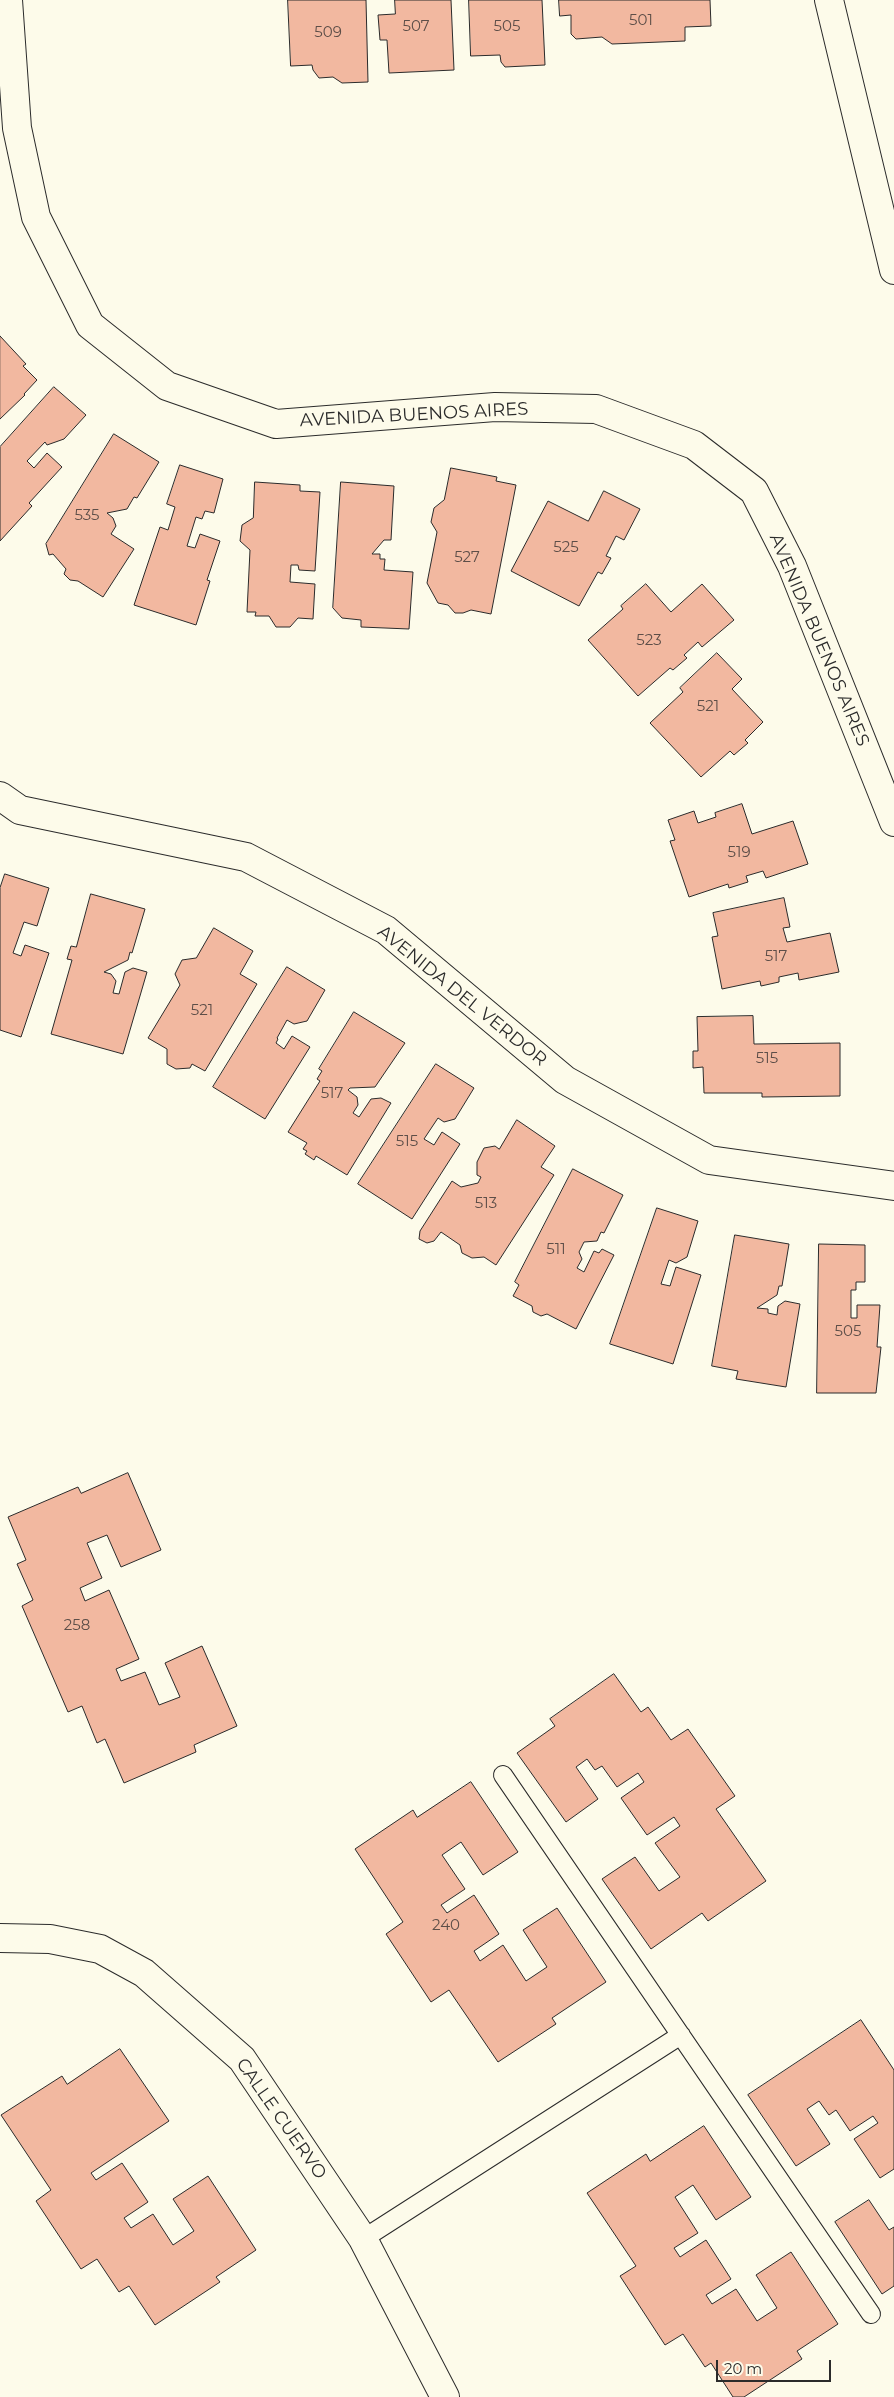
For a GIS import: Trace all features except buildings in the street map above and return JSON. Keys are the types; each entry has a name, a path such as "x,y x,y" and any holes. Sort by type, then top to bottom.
{"street":[{"name":"AVENIDA BUENOS AIRES","path":"8,0 17,128 36,217 90,325 167,386 276,424 496,407 596,409 694,445 754,492 792,566 894,822"},
{"path":"830,0 894,270"},
{"name":"AVENIDA DEL VERDOR","path":"0,796 20,810 246,857 386,930 565,1080 709,1160 894,1186"},
{"name":"CALLE CUERVO","path":"0,1938 50,1939 100,1949 144,1973 242,2058 363,2239 445,2397"}],"lane":[{"path":"503,1775 871,2314"},
{"path":"363,2239 681,2035"}]}
